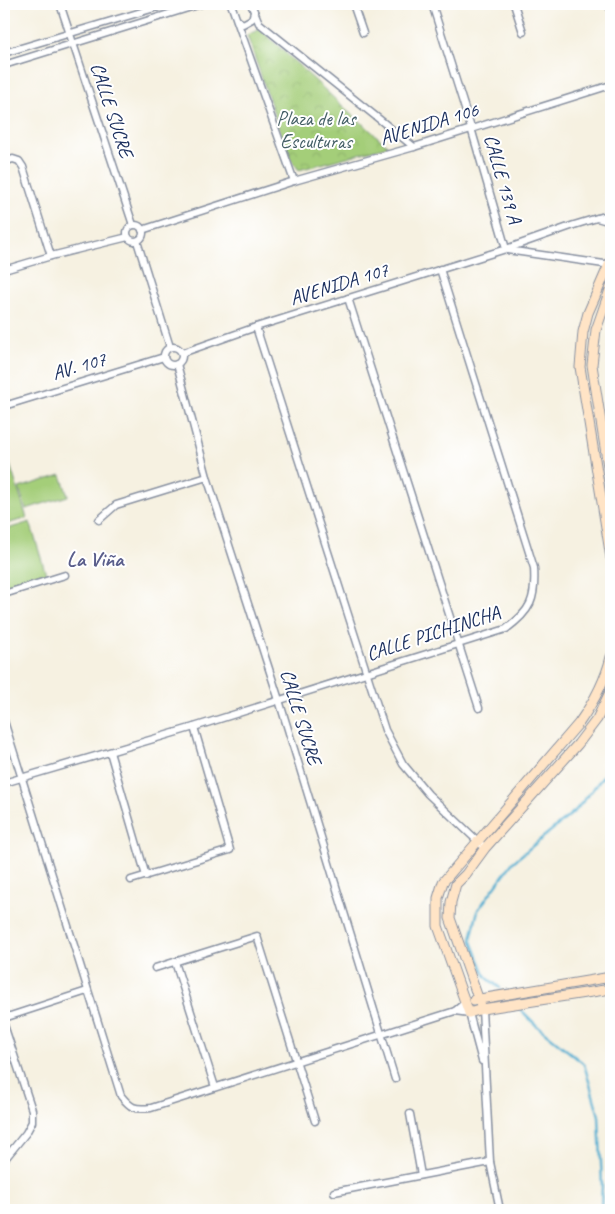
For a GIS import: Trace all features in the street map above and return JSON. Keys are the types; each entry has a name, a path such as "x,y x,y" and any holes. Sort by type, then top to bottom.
{"street":[{"name":"CALLE SUCRE","path":"60,4 133,226"},
{"path":"4,53 168,4"},
{"path":"4,65 201,4"},
{"path":"231,4 294,181"},
{"path":"251,4 259,23 414,147"},
{"path":"353,4 363,33"},
{"name":"CALLE 139 A","path":"432,4 506,249"},
{"path":"514,4 523,32"},
{"path":"610,4 611,8"},
{"path":"237,20 243,24 249,22 254,11"},
{"name":"AVENIDA 106","path":"142,230 294,181 414,147 611,85"},
{"path":"4,162 13,159 19,161 23,167 51,256"},
{"name":"AVENIDA 107","path":"182,353 256,327 506,249 611,214"},
{"path":"597,218 611,222"},
{"path":"133,226 139,226 142,230 143,236 137,241 132,241 128,237 128,229 133,226"},
{"path":"4,270 128,237"},
{"path":"137,241 170,347"},
{"path":"506,249 610,263 588,313 583,332 580,367 611,558"},
{"name":"CALLE PICHINCHA","path":"4,782 194,727 506,629 517,621 530,606 536,588 534,568 440,269"},
{"path":"611,287 596,330 592,365 611,485"},
{"path":"348,298 480,708"},
{"path":"256,327 385,730 404,764 428,794 482,845"},
{"path":"170,347 176,347 182,353 181,360 177,364 170,364 164,358 165,351 170,347"},
{"name":"AV. 107","path":"4,406 164,358"},
{"name":"CALLE SUCRE","path":"177,364 207,477 279,700 395,1079"},
{"path":"585,399 596,397"},
{"path":"99,520 116,505 207,477"},
{"path":"4,594 65,575"},
{"path":"500,1210 490,1162 482,1009 454,933 450,909 456,884 466,874 482,845 590,708 600,690 611,657"},
{"path":"486,1074 466,1002 438,926 437,908 442,882 482,845 578,744 597,718 611,690"},
{"path":"4,721 121,1096 130,1106 139,1109 151,1108 455,1011 466,1002 611,977"},
{"path":"131,880 230,850 194,727"},
{"path":"568,735 578,744"},
{"path":"110,752 146,876"},
{"path":"155,968 257,936 315,1121"},
{"path":"175,962 215,1087"},
{"path":"455,1011 469,1013 482,1009 611,989"},
{"path":"4,1018 87,991"},
{"path":"4,1025 32,1110 32,1122 26,1133 4,1160"},
{"path":"410,1114 421,1175"},
{"path":"334,1192 490,1162"},
{"path":"604,1210 610,1209"}],"green space":[{"name":"Plaza de las Esculturas","path":"260,29 388,146 299,170 291,160 283,140 247,35"},
{"path":"4,446 27,518 4,525"},
{"path":"61,475 68,496 26,509 19,488"},
{"path":"30,522 46,574 4,588 4,530"}],"waterway":[{"path":"500,988 486,977 471,939 478,910 513,862 575,811 611,767"},
{"path":"520,1009 537,1026 584,1064 599,1116 602,1186 601,1210"}],"district":[{"name":"La Viña","path":"95,559"}]}
